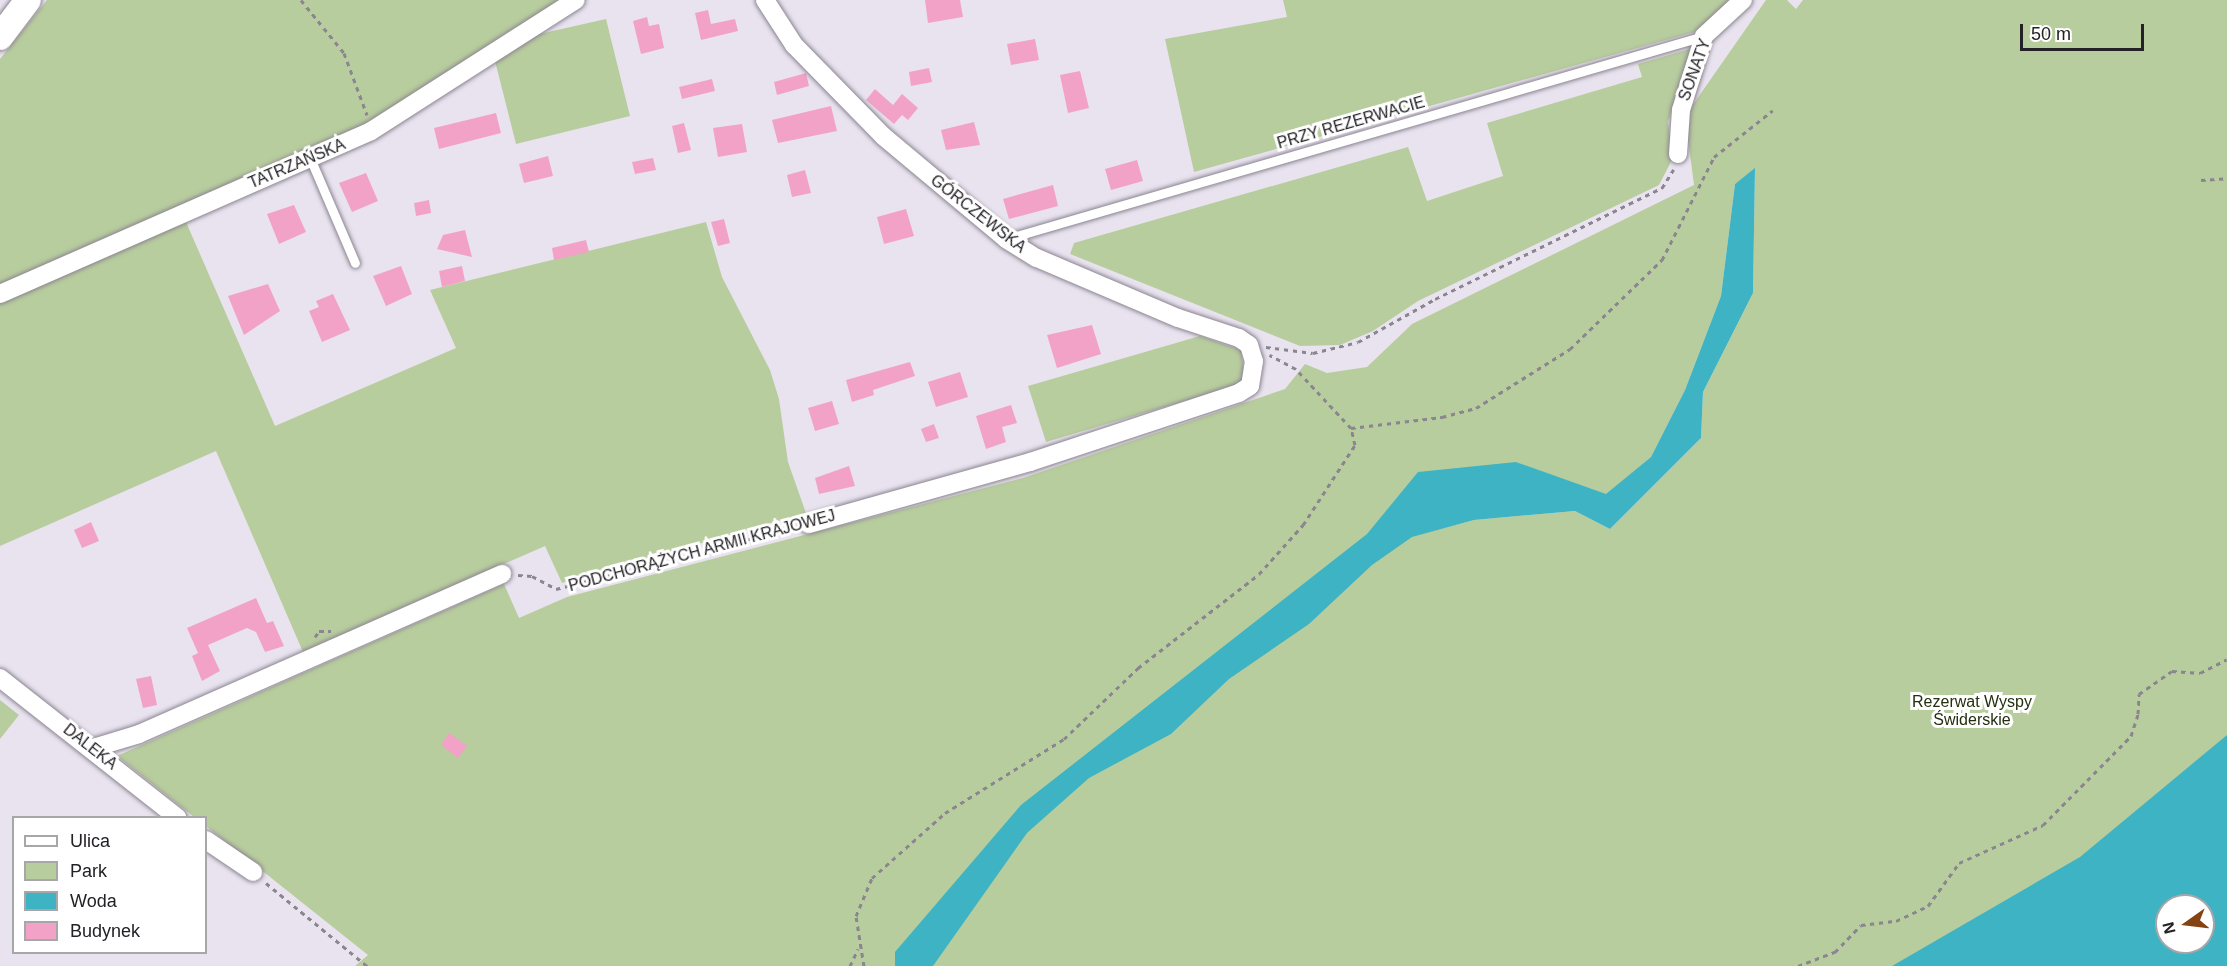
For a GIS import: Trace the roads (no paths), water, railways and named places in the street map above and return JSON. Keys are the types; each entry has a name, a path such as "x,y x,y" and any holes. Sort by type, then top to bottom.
{"main road":[{"path":"0,37 28,0"}],"street":[{"name":"TATRZAŃSKA","path":"0,294 371,131 576,0"},
{"name":"GÓRCZEWSKA","path":"765,0 794,45 867,121 1006,239 1037,258 1249,345"},
{"name":"SONATY","path":"1678,154 1681,110 1704,36 1743,0"},
{"name":"PODCHORĄŻYCH ARMII KRAJOWEJ","path":"809,524 1030,462 1239,393 1250,386 1255,373 1249,345"},
{"path":"93,748 139,734 501,574"},
{"name":"DALEKA","path":"0,678 93,748 176,816"},
{"path":"207,841 253,872"}],"lane":[{"name":"PRZY REZERWACIE","path":"1006,239 1704,36"},
{"path":"310,158 355,263"}],"water":[{"path":"1755,168 1753,293 1703,392 1701,438 1610,529 1575,511 1474,520 1412,537 1372,565 1309,624 1229,679 1171,734 1089,778 1027,833 933,966 895,966 895,952 1021,805 1367,534 1418,472 1516,462 1606,494 1651,457 1685,390 1721,296 1735,184"},
{"path":"2227,735 2227,966 1892,966 2080,857"}],"park label":[{"name":"Rezerwat Wyspy Świderskie","path":"1972,711"}]}
